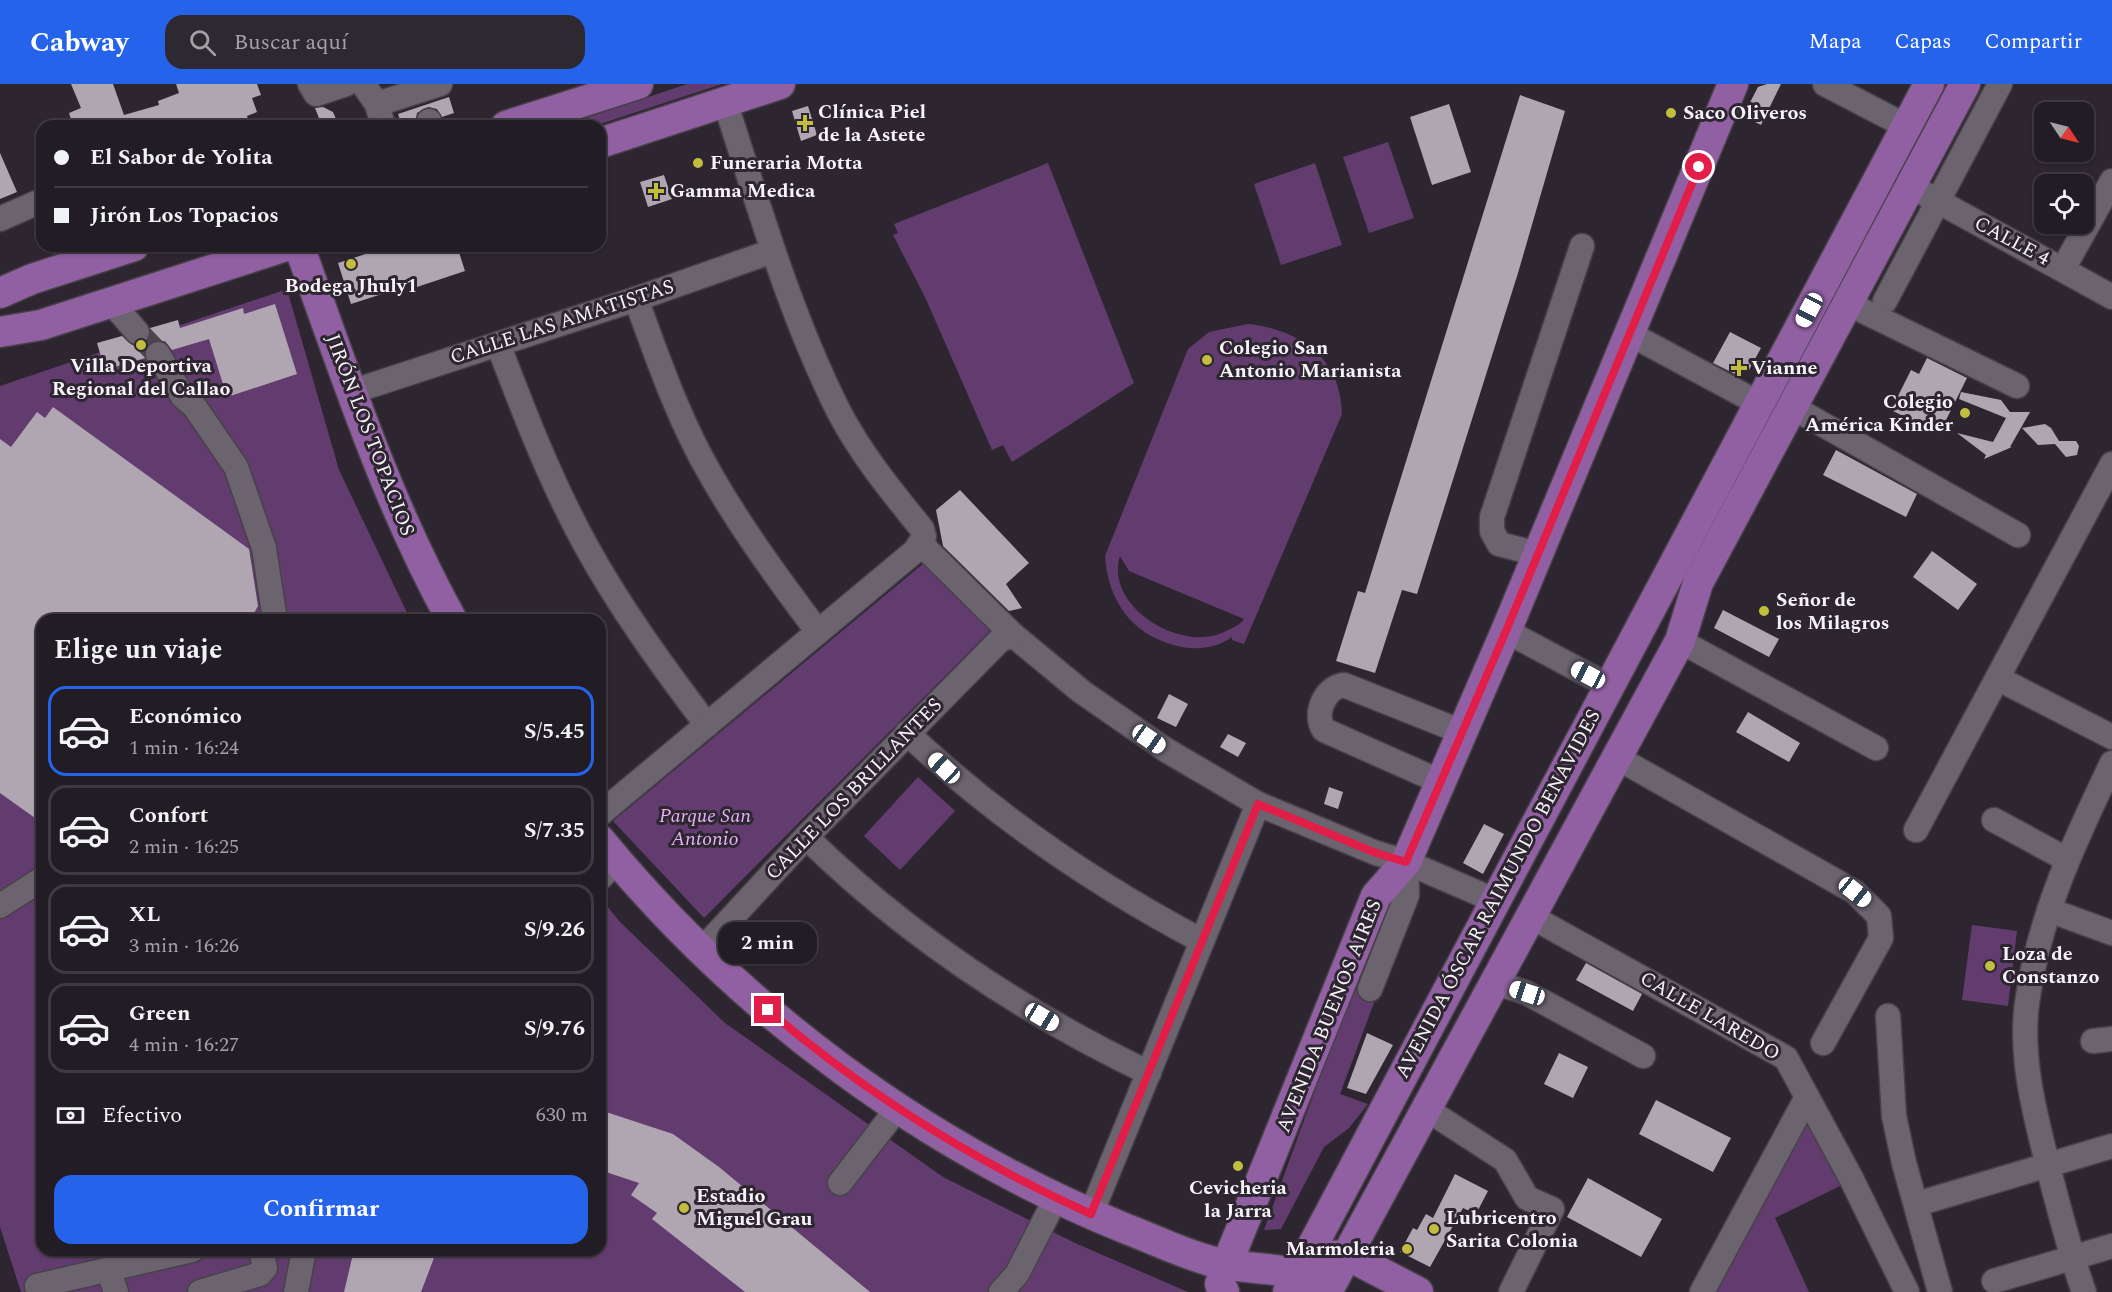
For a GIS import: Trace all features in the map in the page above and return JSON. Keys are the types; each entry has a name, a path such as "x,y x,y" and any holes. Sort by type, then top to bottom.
{"main road":[{"path":"525,120 638,84"},
{"path":"606,141 780,84"},
{"name":"AVENIDA BUENOS AIRES","path":"1222,1283 1376,896 1406,862 1506,631 1733,84"},
{"name":"AVENIDA ÓSCAR RAIMUNDO BENAVIDES","path":"1297,1274 1929,84"},
{"name":"AVENIDA ÓSCAR RAIMUNDO BENAVIDES","path":"1333,1290 1347,1256 1680,640 1698,583 1965,84"},
{"path":"0,286 32,279 115,252"},
{"path":"0,332 41,325 268,252"},
{"name":"JIRÓN LOS TOPACIOS","path":"301,252 389,491 430,580 449,614"},
{"path":"1829,272 1852,295"},
{"path":"0,293 32,279"},
{"path":"0,344 41,325"},
{"path":"1576,749 1614,763 1609,687"},
{"path":"606,860 701,951 819,1054 897,1109 988,1164 1091,1214 1206,1260 1222,1283 1297,1274 1347,1256 1418,1292"},
{"path":"1297,1274 1333,1290"}],"street":[{"path":"310,84 316,94 338,85"},
{"path":"363,84 380,115 426,102"},
{"path":"1825,84 1906,126"},
{"path":"1885,301 2000,84"},
{"path":"725,102 773,251 839,411 922,537 1012,635 1082,692 1166,750 1258,804 1376,853 1406,862 1494,900"},
{"path":"2063,268 2112,181"},
{"name":"CALLE 4","path":"1910,187 2063,268 2112,297"},
{"path":"0,219 36,203"},
{"path":"1538,554 1499,544 1491,531 1492,517 1582,246"},
{"name":"CALLE LAS AMATISTAS","path":"351,392 636,299 773,251"},
{"path":"1852,295 2017,386"},
{"path":"636,299 669,389 710,475 760,556 818,632"},
{"path":"112,303 137,332"},
{"path":"1630,334 1760,404"},
{"path":"498,344 537,446 585,544 642,638 707,725"},
{"path":"158,354 183,397 194,406 236,467 264,548 274,614"},
{"path":"1792,407 2018,535"},
{"path":"1916,830 1999,679 2112,464"},
{"path":"606,809 818,632 922,537"},
{"path":"1506,631 1609,687"},
{"name":"CALLE LOS BRILLANTES","path":"701,951 806,837 907,733 1000,640 1012,635"},
{"path":"1680,640 1876,748"},
{"path":"1999,679 2112,737"},
{"path":"1441,782 1324,730 1320,721 1322,706 1330,690 1335,686 1344,685 1462,732"},
{"path":"907,733 978,797 1050,850 1124,898 1202,941"},
{"path":"1614,763 1855,892 1879,916 1881,938 1823,1043"},
{"path":"2084,1292 2072,1258 2033,1099 2027,1032 2027,1003 2049,910 2066,859 2112,763"},
{"path":"1091,1214 1258,804"},
{"path":"1994,820 2066,859"},
{"path":"806,837 886,910 969,972 1057,1026 1149,1073"},
{"path":"1370,989 1407,895 1406,862"},
{"path":"0,906 36,883"},
{"path":"2049,910 2112,933"},
{"name":"CALLE LAREDO","path":"1530,916 1782,1054 1795,1072 1907,1292"},
{"path":"1494,982 1527,993 1643,1056"},
{"path":"1888,1016 1894,1116 1904,1163 1940,1292"},
{"path":"1702,1292 1807,1097"},
{"path":"840,1183 897,1109"},
{"path":"1426,1109 1506,1160 1527,1198 1552,1209 1511,1292"},
{"path":"1917,1204 2112,1146"},
{"path":"1001,1292 1017,1274 1056,1198"},
{"path":"1994,1281 2112,1246"},
{"path":"37,1286 64,1286 108,1269 165,1256"},
{"path":"200,1292 260,1274 265,1268 262,1256"},
{"path":"296,1292 303,1256"},
{"path":"108,1269 116,1292"}],"green space":[{"path":"687,84 722,84 606,122 606,120 580,120"},
{"path":"1388,142 1414,218 1369,233 1343,157"},
{"path":"1048,163 1134,383 1012,462 1003,445 992,450 925,297 893,235 898,233 894,224"},
{"path":"1315,163 1342,245 1281,265 1254,184"},
{"path":"287,289 339,470 408,614 36,614 36,1256 606,1256 606,905 619,921 725,1023 943,1177 1075,1243 1188,1292 21,1292 0,1227 0,386"},
{"path":"1248,324 1267,327 1300,340 1326,362 1340,394 1342,414 1244,644 1232,640 1232,637 1204,648 1189,648 1159,640 1134,624 1124,613 1111,587 1105,556 1188,349 1209,332","holes":["1120,556 1129,571 1244,619 1233,628 1207,637 1187,636 1168,630 1150,621 1135,608 1123,592 1118,574"]},
{"name":"Parque San Antonio","path":"930,558 997,624 704,918 613,821"},
{"path":"918,777 955,811 900,870 864,836"},
{"path":"1405,886 1416,890 1340,1094 1368,1104 1349,1128 1324,1147 1281,1229 1264,1230 1379,915"},
{"name":"Loza de Constanzo","path":"1972,925 2017,931 2008,1006 1962,1000"},
{"path":"1806,1119 1848,1182 1775,1218 1809,1292 1715,1292"}],"building":[{"path":"71,84 113,84 124,115 159,105 158,101 179,93 176,84 257,84 261,95 252,98 257,112 247,116 248,120 71,120 69,113 81,108"},
{"path":"1767,84 1781,84 1761,125 1743,116 1758,87"},
{"path":"1520,95 1565,111 1518,273 1417,594 1402,590 1375,673 1336,661 1358,591 1365,593"},
{"path":"449,97 454,113 442,117 437,109 428,107 417,113 416,120 400,120 398,114"},
{"path":"1449,104 1471,172 1432,185 1410,117"},
{"name":"Clínica Piel de la Astete","path":"808,106 817,135 801,141 792,111"},
{"path":"323,107 333,112 336,120 320,120 315,108"},
{"path":"0,153 17,192 0,199"},
{"name":"Gamma Medica","path":"664,175 672,199 648,207 640,182"},
{"path":"372,252 459,252 465,271 411,289 410,285 351,304 338,263"},
{"path":"275,304 297,374 227,397 209,339 172,350 165,341 151,341 145,347 145,358 105,370 97,343 122,336 132,345 140,346 150,337 150,328 178,320 180,328 243,308 244,314"},
{"path":"1730,332 1761,348 1749,370 1735,374 1713,363"},
{"path":"1927,358 1967,378 1939,434 1891,410 1911,370 1919,374"},
{"path":"1961,392 2001,400 2010,412 2030,412 2010,447 2012,447 1984,459 1986,455 1957,433 1993,442 2006,418 1959,399"},
{"path":"53,407 249,549 258,606 253,614 36,614 36,819 0,793 0,439 11,447 37,412 45,418"},
{"path":"2045,424 2051,428 2059,441 2076,441 2079,446 2077,455 2066,457 2055,444 2038,445 2022,428"},
{"path":"1836,450 1917,494 1906,517 1823,475"},
{"path":"960,490 1029,563 1006,584 1022,608 1009,611 943,546 936,510"},
{"path":"1932,551 1977,584 1958,610 1913,577"},
{"path":"1723,610 1779,639 1769,657 1714,628"},
{"path":"1169,694 1188,704 1176,727 1157,718"},
{"path":"1748,712 1800,743 1789,762 1736,732"},
{"path":"1228,734 1246,743 1238,757 1220,747"},
{"path":"1329,787 1343,792 1338,809 1324,804"},
{"path":"1484,824 1504,834 1483,874 1463,863"},
{"path":"1586,963 1642,994 1633,1011 1576,980"},
{"path":"1367,1033 1393,1045 1366,1094 1347,1088"},
{"path":"1559,1053 1588,1067 1573,1098 1544,1084"},
{"path":"1656,1100 1731,1138 1713,1172 1639,1134"},
{"path":"606,1112 673,1134 719,1167 870,1292 745,1292 652,1219 657,1213 631,1195 639,1183 606,1172"},
{"path":"1455,1174 1488,1191 1476,1214 1463,1208 1430,1267 1400,1252 1413,1228 1417,1230 1426,1214 1433,1218"},
{"path":"1588,1178 1662,1219 1641,1257 1567,1217"},
{"path":"353,1256 435,1256 421,1292 344,1292"}],"tunnel":[{"path":"137,332 158,354"}],"place":[{"name":"Saco Oliveros","path":"1671,113"},
{"name":"Clínica Piel de la Astete","path":"805,123"},
{"name":"Funeraria Motta","path":"698,163"},
{"name":"Gamma Medica","path":"656,191"},
{"name":"Bodega Jhuly1","path":"351,264"},
{"name":"Villa Deportiva Regional del Callao","path":"141,345"},
{"name":"Colegio San Antonio Marianista","path":"1207,360"},
{"name":"Vianne","path":"1739,368"},
{"name":"Colegio América Kinder","path":"1965,413"},
{"name":"Señor de los Milagros","path":"1764,611"},
{"name":"Loza de Constanzo","path":"1990,966"},
{"name":"Cevicheria la Jarra","path":"1238,1166"},
{"name":"Estadio Miguel Grau","path":"684,1208"},
{"name":"Lubricentro Sarita Colonia","path":"1434,1229"},
{"name":"Marmoleria","path":"1407,1249"}],"route":[{"path":"768,1010 819,1054 897,1109 988,1164 1091,1214 1258,804 1376,853 1406,862 1506,631 1699,167"}]}
